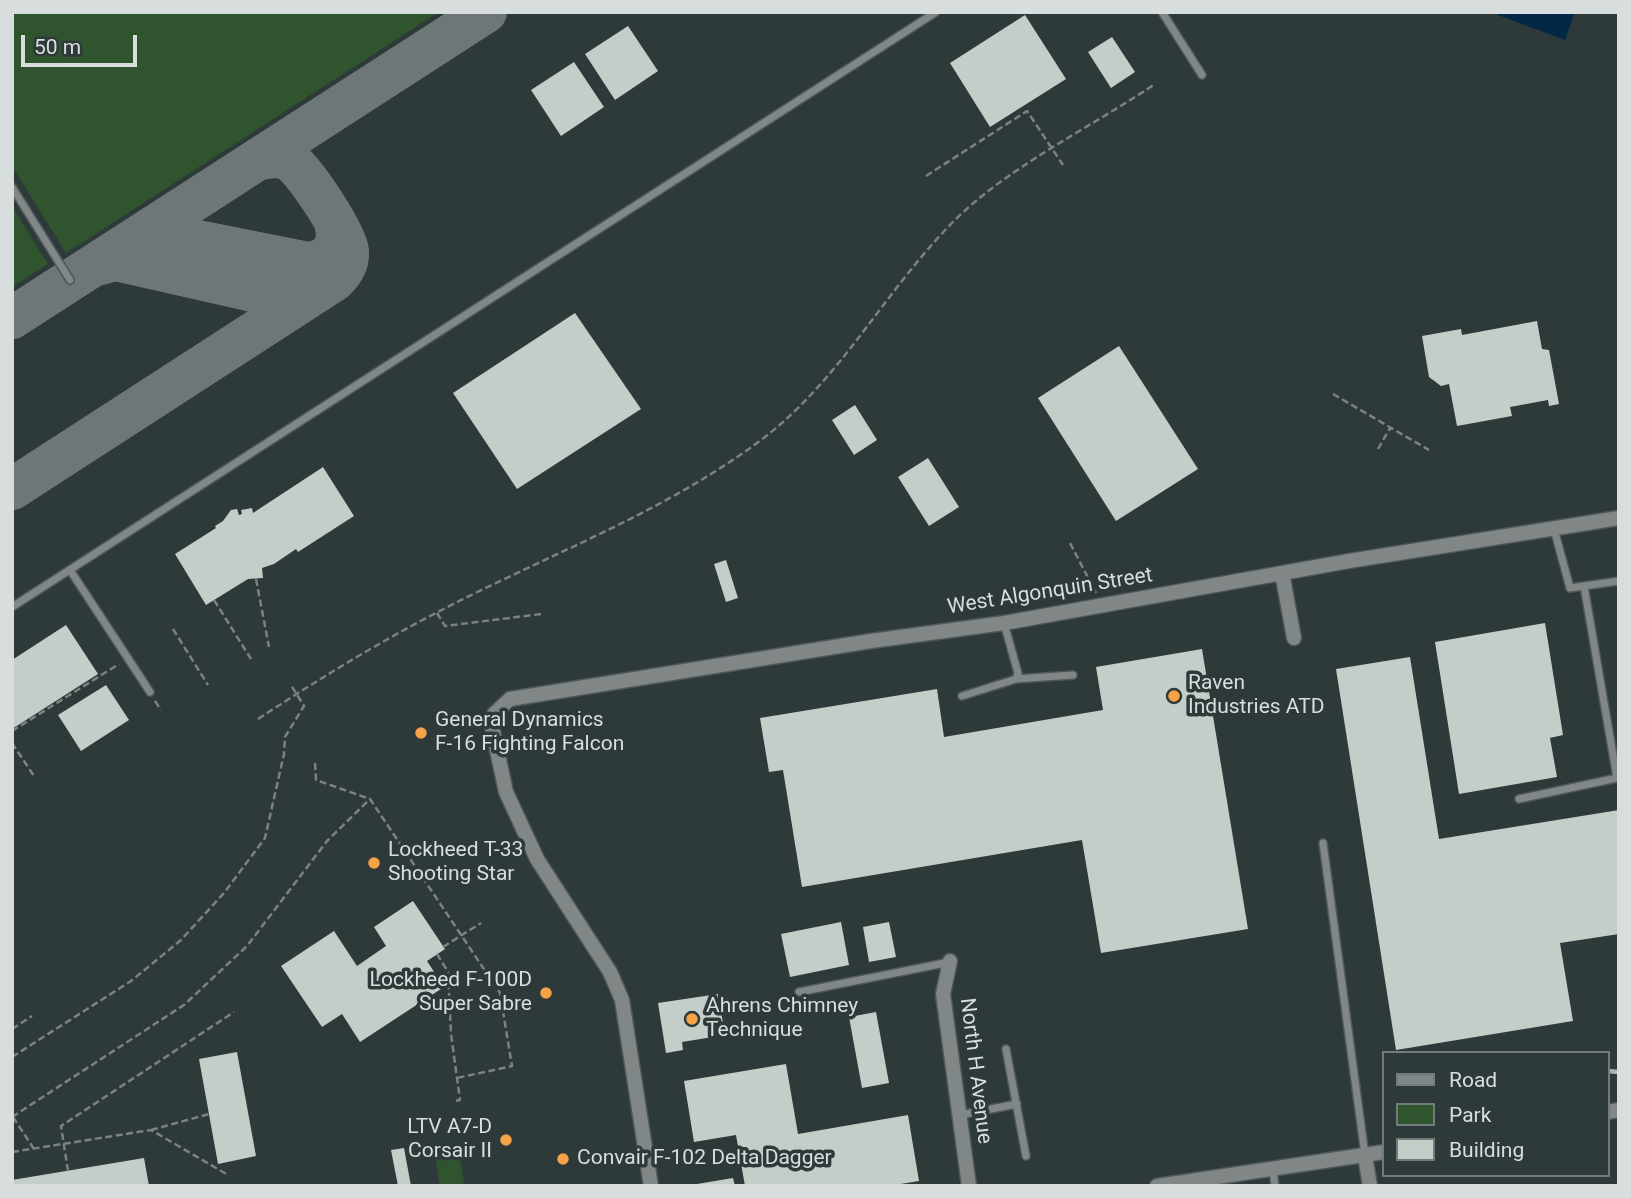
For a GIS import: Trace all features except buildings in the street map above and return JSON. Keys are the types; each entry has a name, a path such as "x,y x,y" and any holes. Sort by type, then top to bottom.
{"street":[{"name":"West Algonquin Street","path":"651,1186 622,1000 610,972 537,859 506,792 492,727 494,714 510,699 885,639 1004,623 1282,573 1619,518"},
{"path":"1282,573 1294,638"},
{"name":"North H Avenue","path":"950,961 943,994 969,1186"},
{"path":"1157,1186 1186,1184 1382,1153"},
{"path":"1365,1156 1370,1186"}],"lane":[{"path":"12,607 936,12"},
{"path":"1162,12 1202,75"},
{"path":"12,187 70,280"},
{"path":"1554,529 1570,589 1619,581"},
{"path":"70,570 150,692"},
{"path":"1519,799 1617,778 1584,586"},
{"path":"1004,623 1018,673 1016,679"},
{"path":"962,696 1016,679 1073,675"},
{"path":"1323,844 1365,1156"},
{"path":"799,992 950,961"},
{"path":"1006,1049 1026,1156"},
{"path":"959,1115 1017,1104"},
{"path":"1273,1170 1275,1186"}],"path":[{"path":"258,719 341,665 437,612 618,526 717,469 764,437 817,390 922,257 954,221 1013,174 1155,84"},
{"path":"926,176 1027,111 1063,166"},
{"path":"1333,394 1429,450"},
{"path":"1378,449 1390,428"},
{"path":"1070,543 1103,606"},
{"path":"256,579 269,647"},
{"path":"214,600 251,659"},
{"path":"437,612 445,626 541,614"},
{"path":"173,629 208,685"},
{"path":"12,731 128,658"},
{"path":"12,1057 131,981 181,940 224,893 265,838 284,754 285,737 304,706 291,685"},
{"path":"12,743 34,776"},
{"path":"315,763 316,780 370,799 500,993 512,1066 457,1078"},
{"path":"34,1149 12,1116 184,1005 201,990 247,946 327,841 370,799"},
{"path":"443,947 481,923"},
{"path":"437,954 448,972 451,1034 460,1100 454,1101"},
{"path":"68,1171 61,1126 234,1012"},
{"path":"12,1029 32,1016"},
{"path":"12,1152 151,1130 209,1114"},
{"path":"151,1130 228,1175"}],"green space":[{"path":"12,12 439,12 66,253 12,166"},
{"path":"12,206 48,264 12,287"},
{"path":"457,1144 465,1186 440,1186 434,1149"}],"water":[{"path":"1498,12 1575,12 1565,40 1498,15"}],"taxiway":[{"path":"12,318 486,12"},
{"path":"12,489 341,274 348,259 346,243 314,188 290,161 274,157 258,160"},
{"path":"137,237 149,234 168,235 309,263 323,259 332,250 337,238 335,223"},
{"path":"93,266 116,260 288,299 301,299 312,295"}],"railway":[{"path":"1610,1071 1619,1072"}],"place":[{"name":"Raven Industries ATD","path":"1174,696"},
{"name":"General Dynamics F-16 Fighting Falcon","path":"421,733"},
{"name":"Lockheed T-33 Shooting Star","path":"374,863"},
{"name":"Lockheed F-100D Super Sabre","path":"546,993"},
{"name":"Ahrens Chimney Technique","path":"692,1019"},
{"name":"LTV A7-D Corsair II","path":"506,1140"},
{"name":"Convair F-102 Delta Dagger","path":"563,1159"}]}
